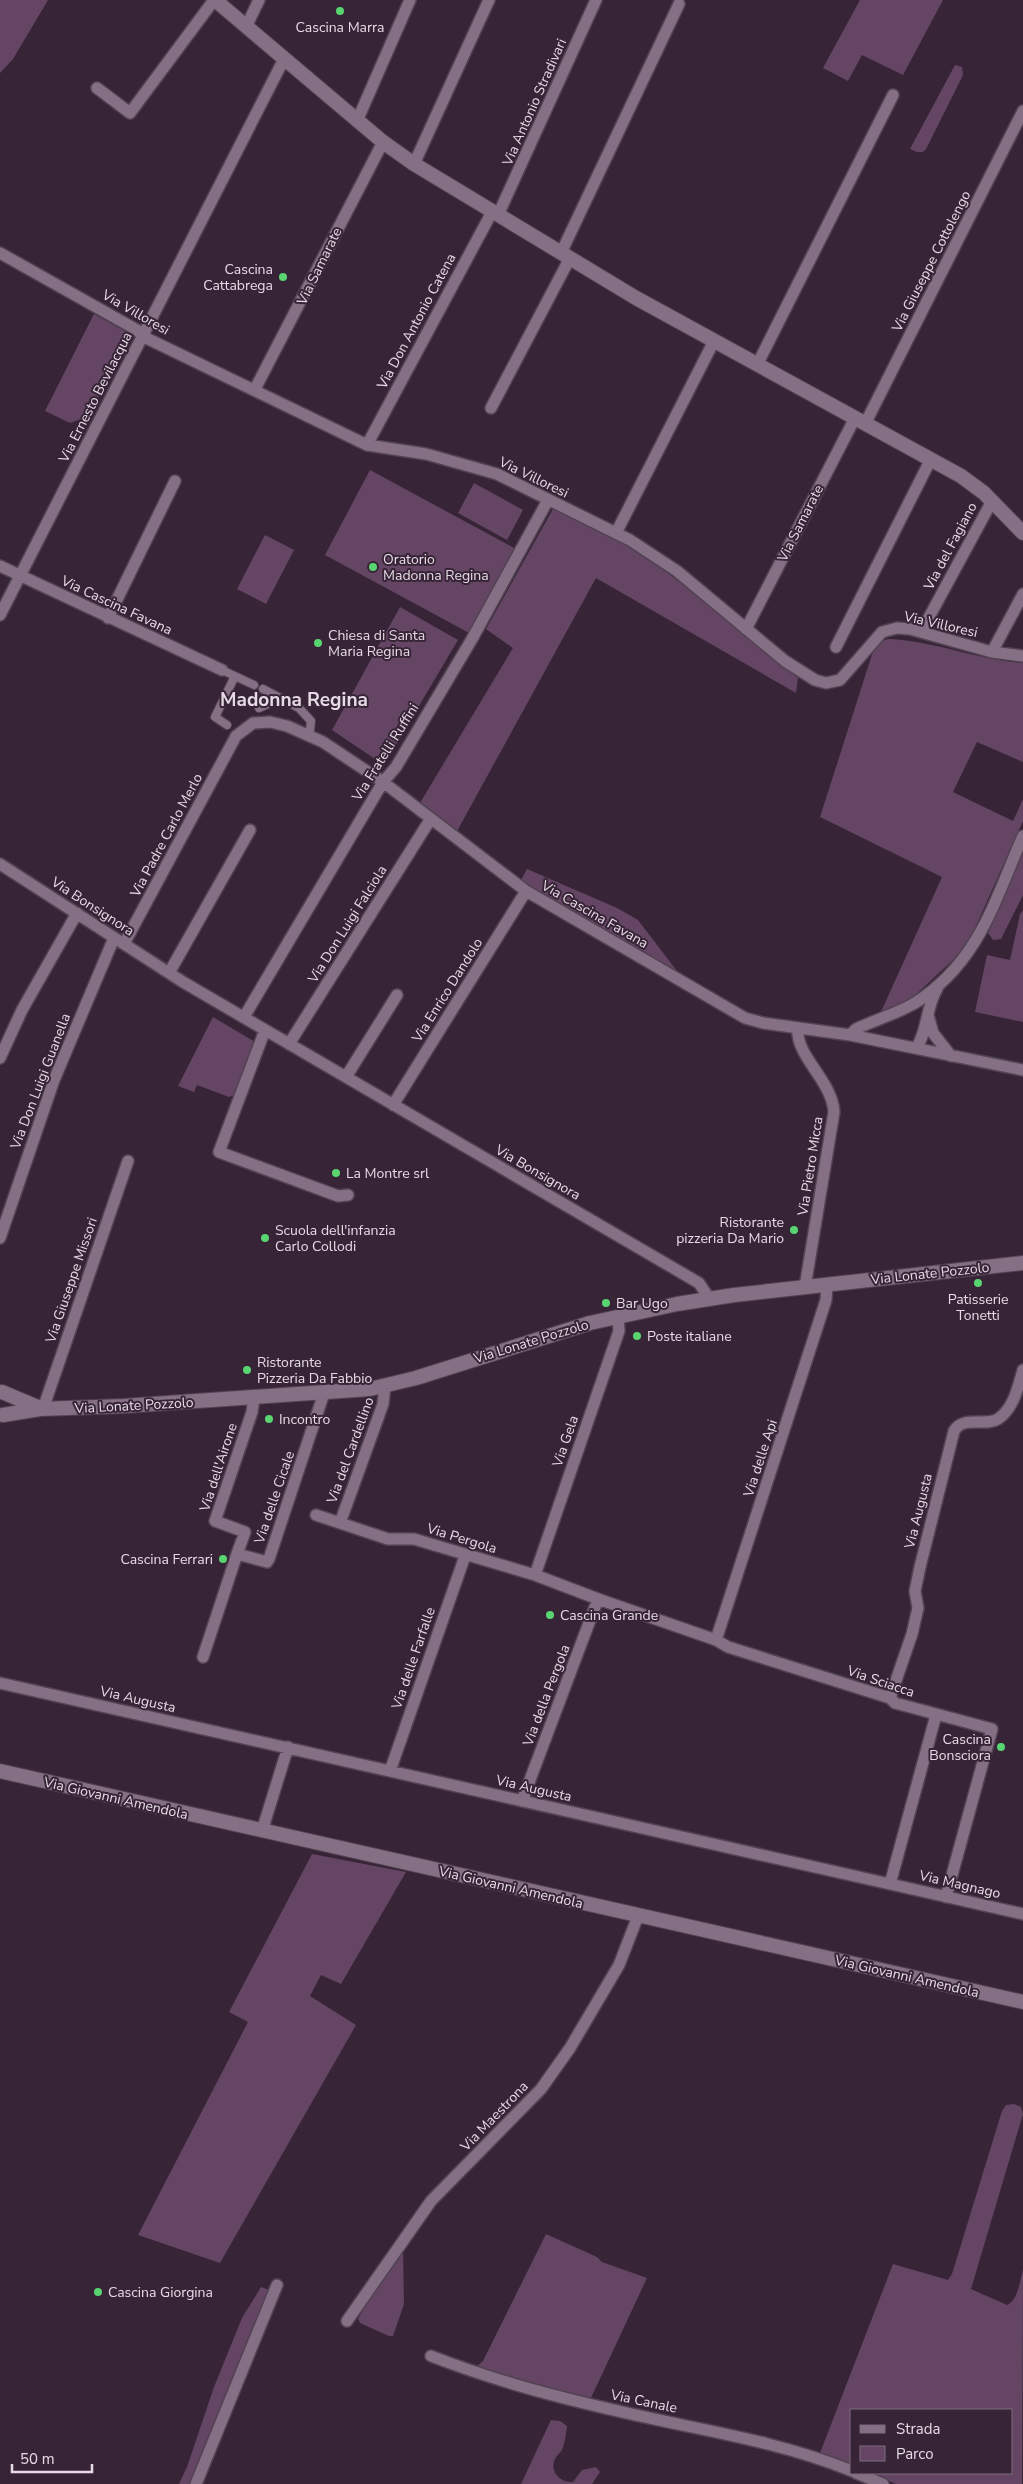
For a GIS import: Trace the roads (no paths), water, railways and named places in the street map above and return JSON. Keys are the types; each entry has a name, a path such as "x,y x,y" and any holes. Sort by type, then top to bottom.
{"street":[{"path":"98,88 130,113 215,0 383,142 414,164 565,256 971,483 992,500 1023,533"},
{"path":"246,27 259,0"},
{"path":"358,120 410,0"},
{"path":"414,164 488,0"},
{"name":"Via Antonio Stradivari","path":"495,214 596,0"},
{"path":"491,408 565,256 679,4"},
{"name":"Via Ernesto Bevilacqua","path":"0,615 284,59"},
{"path":"757,365 893,95"},
{"name":"Via Giuseppe Cottolengo","path":"860,421 1023,111"},
{"name":"Via Samarate","path":"254,389 383,142"},
{"name":"Via Don Antonio Catena","path":"367,445 495,214"},
{"name":"Via Villoresi","path":"0,254 129,325 142,336 367,445 426,454 486,470 616,533 667,564 792,667 815,680 826,683 844,677 873,640 882,632 897,628 921,632 992,652 1023,656"},
{"path":"616,533 714,341"},
{"name":"Via Samarate","path":"746,629 860,421"},
{"path":"836,647 930,459"},
{"path":"108,618 175,481"},
{"name":"Via Fratelli Ruffini","path":"244,1017 383,782 396,767 472,639 548,500"},
{"name":"Via del Fagiano","path":"921,632 992,500"},
{"name":"Via Cascina Favana","path":"0,566 222,670"},
{"path":"992,652 1023,594"},
{"path":"222,670 254,685"},
{"path":"227,725 215,718 235,676"},
{"path":"263,689 305,712 311,722 310,730"},
{"path":"259,708 281,698"},
{"name":"Via Cascina Favana","path":"233,740 249,725 270,722 308,735 352,760 383,782 430,820 526,891 745,1018 850,1035 1023,1070"},
{"name":"Via Padre Carlo Merlo","path":"119,941 233,740"},
{"name":"Via Don Luigi Falciola","path":"290,1044 430,820"},
{"path":"169,973 250,830"},
{"path":"850,1035 856,1030 908,1007 939,985 967,955 976,942 1023,836"},
{"name":"Via Bonsignora","path":"0,864 169,973 699,1283 709,1298"},
{"name":"Via Enrico Dandolo","path":"393,1105 526,891"},
{"path":"0,1058 22,1010 76,913"},
{"name":"Via Don Luigi Guanella","path":"0,1238 52,1085 119,941"},
{"path":"916,1048 920,1042 927,1012 939,985"},
{"path":"346,1077 397,995"},
{"path":"927,1012 935,1038 951,1056"},
{"name":"Via Pietro Micca","path":"798,1028 798,1041 826,1085 834,1107 833,1123 805,1287"},
{"path":"265,1030 219,1152 335,1195 348,1196"},
{"name":"Via Giuseppe Missori","path":"42,1409 128,1161"},
{"name":"Via Lonate Pozzolo","path":"42,1409 83,1409 324,1394 386,1386 618,1316 709,1298 1023,1263"},
{"name":"Via delle Api","path":"716,1640 826,1300 827,1285"},
{"name":"Via Gela","path":"535,1575 619,1332 618,1316"},
{"name":"Via Augusta","path":"890,1698 914,1629 918,1608 915,1591 954,1431 963,1423 991,1422 1000,1418 1014,1399 1023,1370"},
{"name":"Via del Cardellino","path":"340,1523 383,1404 386,1386"},
{"path":"1,1391 42,1409"},
{"path":"1,1391 7,1400 2,1416 42,1409"},
{"name":"Via delle Cicale","path":"203,1657 237,1554 262,1562 268,1561 324,1394"},
{"name":"Via dell'Airone","path":"237,1554 244,1532 215,1521 252,1410 254,1398"},
{"name":"Via Pergola","path":"316,1515 388,1539 414,1539 465,1556 535,1575 598,1599"},
{"name":"Via delle Farfalle","path":"390,1771 465,1556"},
{"name":"Via Sciacca","path":"598,1599 716,1640 728,1647 890,1698 895,1703 992,1729 946,1897"},
{"name":"Via della Pergola","path":"522,1801 598,1599"},
{"name":"Via Augusta","path":"0,1683 890,1884"},
{"path":"890,1884 936,1714"},
{"path":"262,1831 288,1747"},
{"name":"Via Giovanni Amendola","path":"0,1771 1023,2002"},
{"name":"Via Magnago","path":"890,1884 1023,1914"},
{"name":"Via Maestrona","path":"347,2321 431,2201 541,2089 570,2048 619,1964 638,1916"},
{"path":"196,2484 277,2285"},
{"name":"Via Canale","path":"430,2356 470,2372 571,2401 740,2436 803,2452 850,2470"},
{"path":"858,2474 883,2484"}],"place":[{"name":"Cascina Marra","path":"340,11"},
{"name":"Cascina Cattabrega","path":"283,277"},
{"name":"Oratorio Madonna Regina","path":"373,567"},
{"name":"Chiesa di Santa Maria Regina","path":"318,643"},
{"name":"La Montre srl","path":"336,1173"},
{"name":"Ristorante pizzeria Da Mario","path":"794,1230"},
{"name":"Scuola dell'infanzia Carlo Collodi","path":"265,1238"},
{"name":"Patisserie Tonetti","path":"978,1283"},
{"name":"Bar Ugo","path":"606,1303"},
{"name":"Poste italiane","path":"637,1336"},
{"name":"Ristorante Pizzeria Da Fabbio","path":"247,1370"},
{"name":"Incontro","path":"269,1419"},
{"name":"Cascina Ferrari","path":"223,1559"},
{"name":"Cascina Grande","path":"550,1615"},
{"name":"Cascina Bonsciora","path":"1001,1747"},
{"name":"Cascina Giorgina","path":"98,2292"}],"district":[{"name":"Madonna Regina","path":"294,699"}]}
